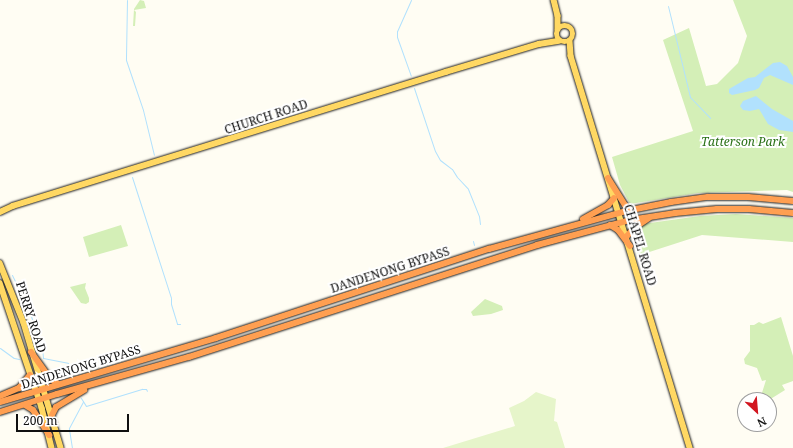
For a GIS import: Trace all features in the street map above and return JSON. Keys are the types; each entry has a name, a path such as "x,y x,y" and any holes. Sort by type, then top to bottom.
{"highway":[{"path":"608,178 627,207 631,210"},
{"name":"DANDENONG BYPASS","path":"0,402 216,338 489,249 573,224 670,202 708,197 748,197 793,201"},
{"path":"573,224 602,210 614,198"},
{"name":"DANDENONG BYPASS","path":"0,412 189,357 537,245 610,225 652,216 717,209 793,213"},
{"path":"627,236 634,228 652,216"},
{"path":"610,225 618,230 630,246"},
{"path":"31,352 50,378 58,384"},
{"path":"0,396 19,388 30,375"},
{"path":"52,415 53,411 59,404 90,386"},
{"path":"25,405 33,410 49,435"}],"main road":[{"path":"554,0 558,16 557,32 564,41 572,32 565,26 558,16"},
{"name":"CHURCH ROAD","path":"539,44 565,26"},
{"name":"CHURCH ROAD","path":"0,212 13,206 539,44 564,41"},
{"name":"CHAPEL ROAD","path":"564,41 571,56 614,198 623,222 690,448"},
{"name":"PERRY ROAD","path":"0,263 19,308 61,448"},
{"name":"PERRY ROAD","path":"0,282 39,400 52,448"},
{"name":"CHAPEL ROAD","path":"689,441 694,448"}],"green space":[{"path":"140,0 144,1 146,8 134,10 136,12 135,26 133,26 134,9"},
{"name":"Tatterson Park","path":"733,0 793,0 793,192 787,190 698,193 630,204 620,185 612,157 693,131 663,40 689,28 706,86 717,84 738,63 747,36"},
{"path":"736,214 793,218 793,242 702,235 637,256 632,234 643,224 700,216"},
{"path":"121,225 128,246 89,257 83,237"},
{"path":"86,283 85,288 89,302 86,304 81,303 70,287"},
{"path":"485,299 502,306 503,310 491,314 473,316 471,312"},
{"path":"781,317 793,356 793,381 782,385 785,390 777,395 777,392 762,392 766,380 762,381 757,368 745,364 744,359 750,351 750,325 754,325 759,322 763,324"},
{"path":"536,392 556,399 554,421 557,422 565,448 443,448 515,426 509,408 524,401"}],"water":[{"path":"780,62 787,66 793,77 793,85 770,75 764,78 759,88 755,90 732,95 729,93 729,89 748,78 755,77 773,63"},
{"path":"756,96 772,109 793,121 793,132 779,130 768,124 759,109 750,111 743,110 740,106 743,101"}],"waterway":[{"path":"127,0 126,60 143,110 154,155"},
{"path":"411,0 397,31 397,37 411,76"},
{"path":"668,6 690,97 710,118"},
{"path":"414,88 435,151 440,160 452,169 468,189 479,216 480,224"},
{"path":"132,177 171,298 171,304 177,324 180,324"},
{"path":"473,241 474,245"},
{"path":"12,275 28,308 41,343"},
{"path":"0,348 14,358 19,359"},
{"path":"42,348 43,358 68,363 73,371"},
{"path":"81,398 86,406 142,389 146,389 147,391"},
{"path":"72,448 69,428 83,402"}]}
